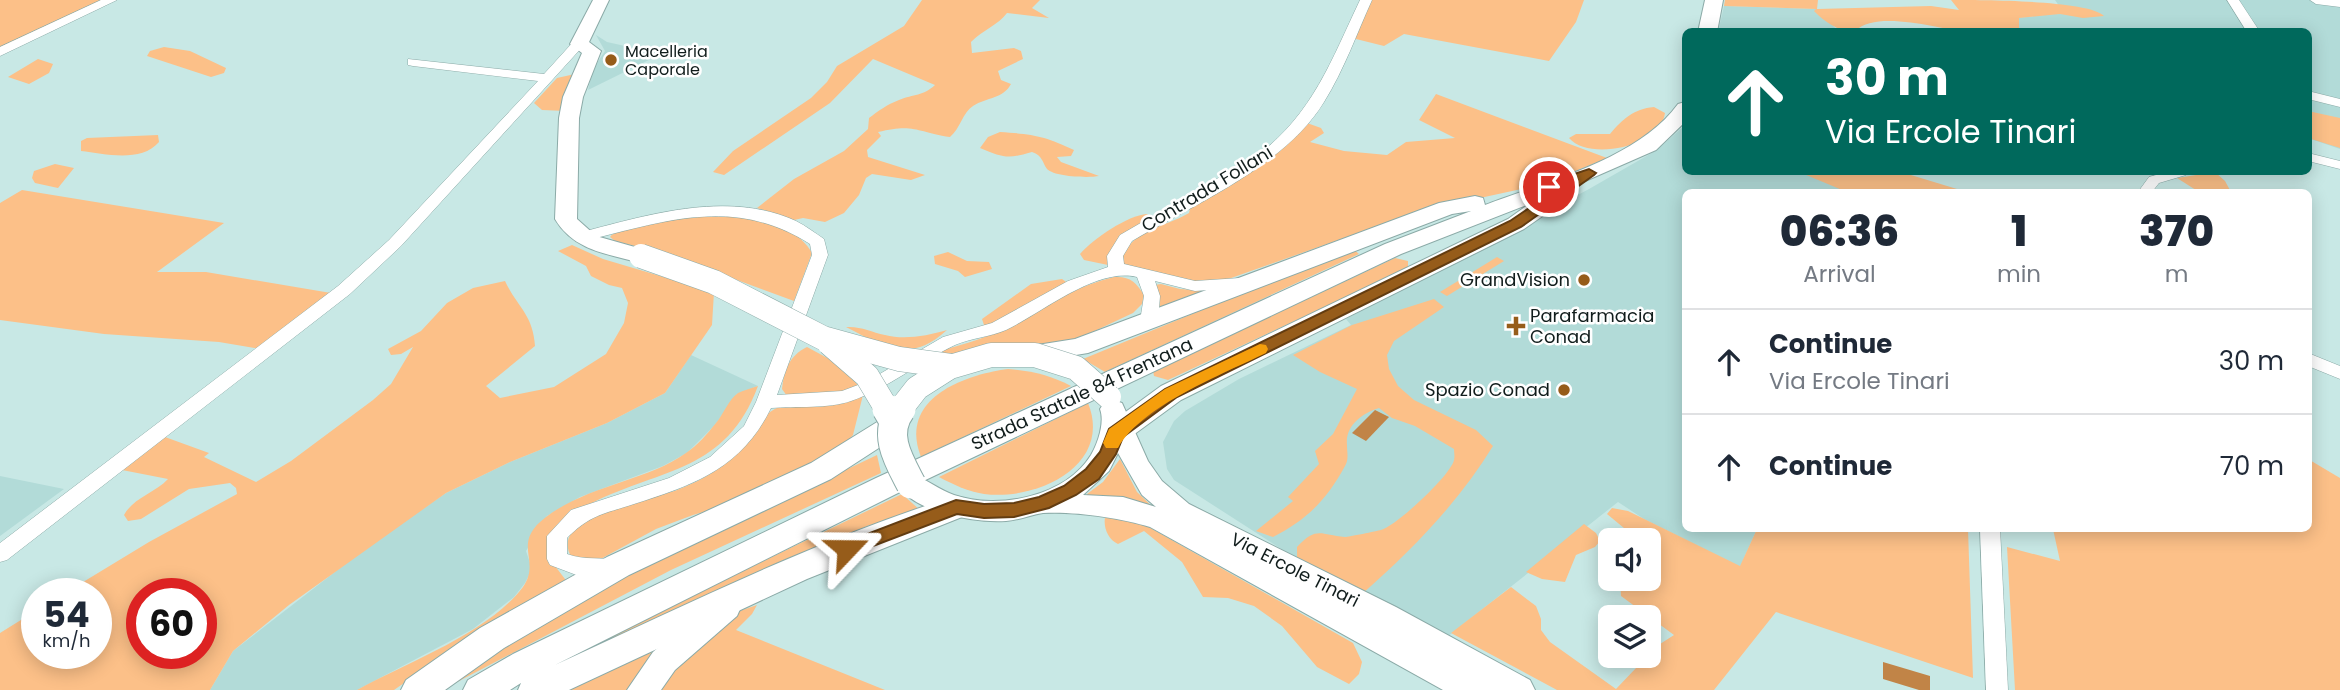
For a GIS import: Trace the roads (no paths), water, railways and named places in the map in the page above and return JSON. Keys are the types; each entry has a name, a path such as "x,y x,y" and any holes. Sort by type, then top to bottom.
{"main road":[{"path":"601,0 579,44 592,51 573,97 569,118 566,219 570,229 580,237 714,282 823,338 899,359 951,366"},
{"path":"1708,28 1714,0"},
{"name":"Strada Statale 84 Frentana","path":"480,690 525,664 886,486 1392,249 1589,173 1648,145 1675,122 1682,112"},
{"path":"1114,417 1171,393 1516,224 1589,173"},
{"path":"1027,354 1079,347 1447,208 1529,194"},
{"path":"418,690 492,638 618,566 821,471 893,423 867,376 823,338"},
{"name":"Via Ercole Tinari","path":"1114,417 1108,454 1092,474 1070,491 1043,503 1014,510 984,511 956,507 931,497 911,484 900,471 893,457 890,441 893,423 913,391 930,377 951,366 988,355 1027,354 1067,363 1098,384 1114,417 1136,464 1152,488 1179,511 1385,616 1520,690"},
{"name":"Via Ercole Tinari","path":"1043,503 1122,508 1160,519 1472,690"},
{"path":"535,690 742,594 894,529 956,507"},
{"path":"643,690 664,661 742,594"}],"street":[{"path":"0,52 111,0"},
{"name":"Contrada Follani","path":"1117,271 1115,256 1126,238 1264,158 1306,118 1318,100 1366,0"},
{"path":"2233,0 2251,28"},
{"path":"2316,0 2340,3"},
{"path":"0,554 344,290 395,243 579,44"},
{"path":"413,62 548,78"},
{"path":"2312,96 2340,103"},
{"path":"2312,158 2340,165"},
{"path":"2147,189 2154,180 2171,175"},
{"path":"580,237 673,216 735,209 770,215 800,228 818,242 820,255 765,402 751,430 717,462 676,483 578,515 557,536 557,559 579,568 618,566"},
{"path":"765,402 844,397 872,386 948,341 998,327 1088,279 1117,271 1126,269 1195,286 1251,282"},
{"path":"1144,274 1152,296 1149,321"},
{"path":"2312,361 2340,373"},
{"path":"1990,532 1997,690"}],"place":[{"name":"Macelleria Caporale","path":"611,60"},
{"name":"GrandVision","path":"1584,280"},
{"name":"Parafarmacia Conad","path":"1516,326"},
{"name":"Spazio Conad","path":"1564,390"}]}
